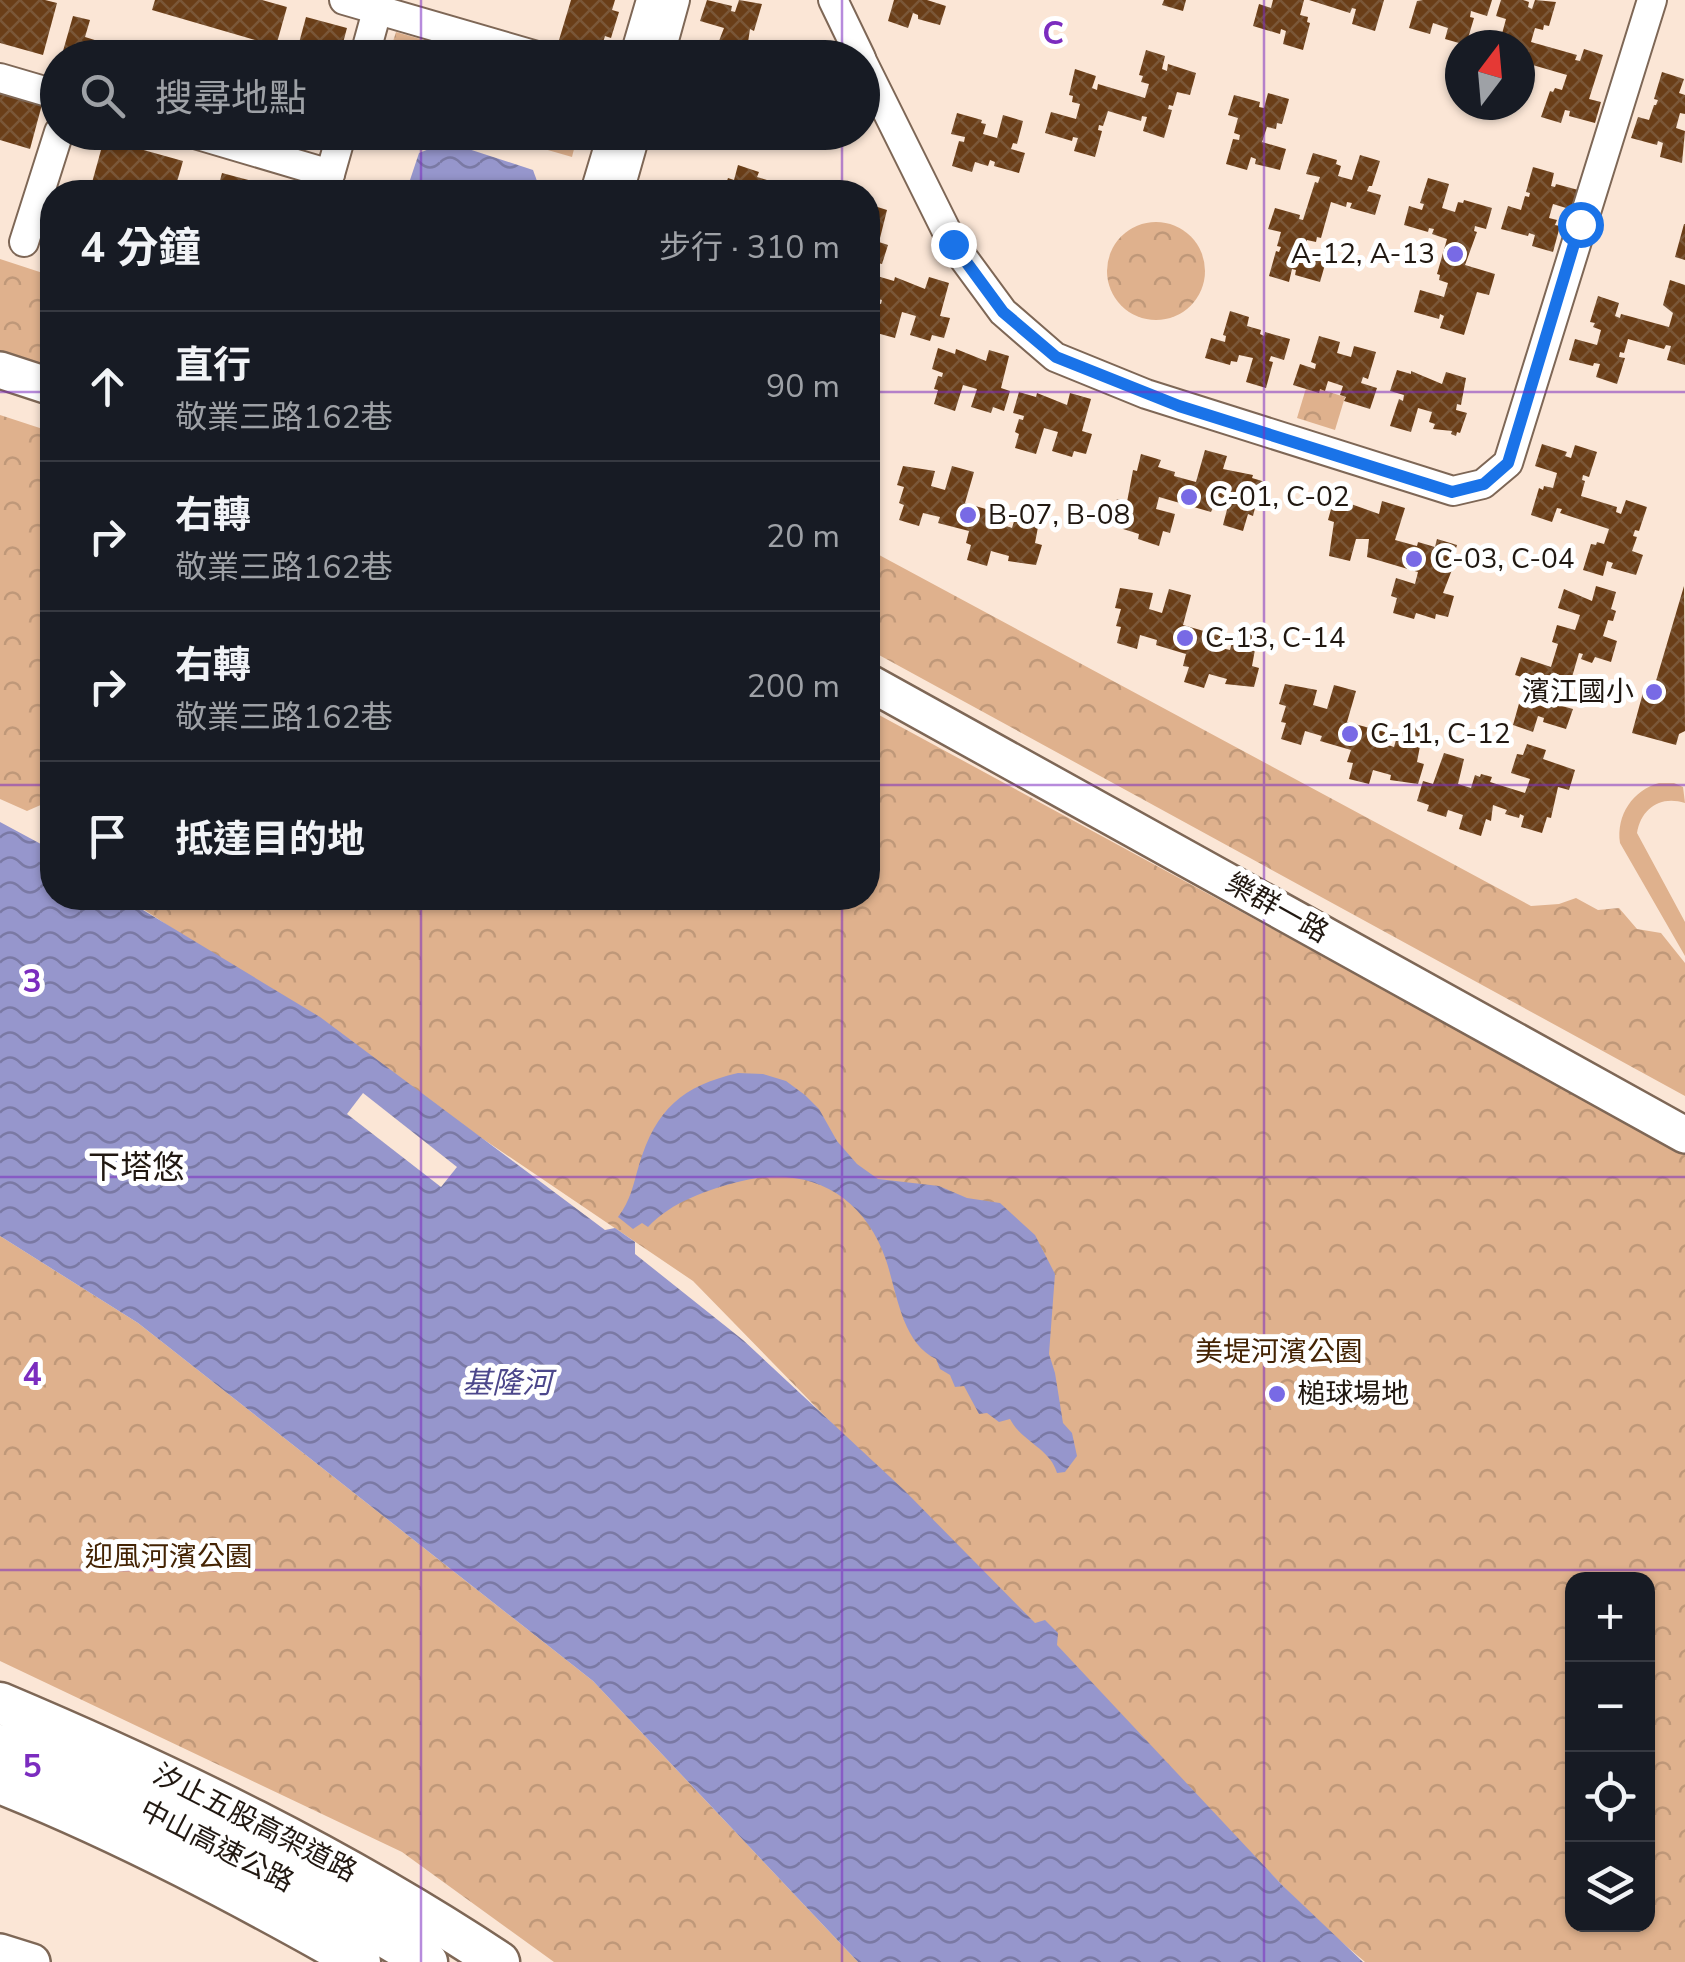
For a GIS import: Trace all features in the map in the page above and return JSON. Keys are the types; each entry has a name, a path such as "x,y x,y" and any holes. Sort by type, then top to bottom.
{"highway":[{"name":"汐止五股高架道路","path":"0,1704 123,1755 295,1840 499,1962"},
{"name":"中山高速公路","path":"0,1745 186,1827 326,1901 427,1962"},
{"name":"中山高速公路","path":"0,1784 230,1889 360,1962"}],"main road":[{"path":"0,370 40,383"},
{"path":"0,392 40,405"},
{"name":"樂群一路","path":"880,664 1685,1111"},
{"name":"樂群一路","path":"880,689 1685,1135"},
{"path":"0,1952 32,1962"}],"street":[{"path":"344,0 379,5 488,40"},
{"path":"640,40 652,0"},
{"path":"664,40 676,0"},
{"path":"833,0 853,40"},
{"path":"880,96 953,244 1003,312 1056,357 1179,406 1452,492 1484,484 1508,463 1652,0"},
{"path":"369,40 379,5"},
{"path":"0,78 40,90"},
{"path":"44,180 53,150"},
{"path":"237,150 320,180"},
{"path":"329,180 337,150"},
{"path":"598,180 607,150"},
{"path":"622,180 631,150"},
{"path":"24,242 40,192"}],"green space":[{"path":"396,32 424,40 393,40"},
{"path":"548,150 574,150 572,157"},
{"path":"1156,222 1175,225 1191,236 1202,252 1202,290 1191,306 1175,317 1156,320 1137,317 1121,306 1110,290 1107,271 1110,252 1121,236 1137,225"},
{"path":"0,259 40,272 40,375 0,362"},
{"path":"1307,385 1345,397 1335,430 1297,418"},
{"path":"0,415 40,428 40,805 27,811 0,799"},
{"path":"880,555 1531,906 1576,898 1598,910 1619,908 1637,929 1661,933 1685,963 1685,1096 880,656"},
{"name":"美堤河濱公園","path":"880,716 1685,1153 1685,1962 1365,1962 1318,1922 693,1281 145,910 880,910"},
{"path":"1659,783 1683,787 1685,803 1660,802 1648,810 1637,833 1685,922 1685,956 1620,843 1621,823 1628,805 1641,791"},
{"name":"迎風河濱公園","path":"0,1236 138,1323 593,1681 858,1962 554,1962 402,1852 0,1661"}],"water":[{"path":"472,150 533,170 537,180 410,180 419,153"},
{"name":"基隆河","path":"0,822 40,844 40,910 143,910 320,1017 605,1230 615,1228 635,1242 635,1254 743,1340 904,1490 1035,1623 1045,1620 1058,1633 1057,1645 1282,1885 1363,1962 858,1962 593,1681 138,1323 0,1236"},
{"path":"738,1073 763,1074 786,1081 805,1095 819,1109 837,1141 857,1164 878,1179 939,1186 967,1198 1000,1203 1035,1235 1055,1274 1049,1354 1063,1423 1072,1433 1077,1456 1065,1472 1057,1473 1048,1457 1010,1419 999,1422 987,1413 979,1414 964,1386 955,1387 950,1375 915,1341 902,1316 876,1237 864,1218 831,1190 790,1177 767,1177 729,1184 691,1198 648,1227 642,1223 633,1229 618,1217 629,1198 646,1146 663,1115 701,1085"}],"pier":[{"path":"363,1093 457,1167 441,1187 347,1114"}],"building":[{"path":"0,0 57,3 47,40 40,40 40,54 0,43"},
{"path":"155,0 262,0 287,7 278,40 255,40 152,10"},
{"path":"571,0 615,0 612,10 619,12 611,38 559,40"},
{"path":"707,0 732,6 731,11 735,12 739,0 762,4 748,40 719,40 724,28 700,21"},
{"path":"894,0 927,0 946,6 940,25 918,19 913,13 908,28 888,21"},
{"path":"1164,0 1186,0 1183,11 1162,5"},
{"path":"1273,0 1304,0 1300,15 1308,17 1310,23 1303,50 1283,44 1286,31 1281,29 1280,34 1253,26 1259,4 1271,8"},
{"path":"1309,0 1384,0 1375,31 1352,24 1356,9 1352,8 1350,13"},
{"path":"1492,0 1487,16 1471,11 1470,17 1474,18 1470,30 1447,30 1433,23 1430,34 1409,28 1417,1"},
{"path":"1501,0 1523,0 1532,9 1535,0 1556,2 1549,26 1544,25 1543,30 1503,30 1506,19 1496,16"},
{"path":"73,16 90,20 85,37 95,40 66,40"},
{"path":"306,17 347,28 344,40 300,40"},
{"path":"1535,43 1577,55 1575,60 1580,61 1584,49 1603,55 1589,99 1601,102 1595,123 1569,116 1570,111 1565,110 1561,123 1541,117 1550,91 1562,90 1567,75 1535,66"},
{"path":"1146,50 1165,56 1162,69 1167,71 1168,64 1196,73 1190,95 1177,92 1173,106 1169,105 1172,110 1164,138 1143,131 1147,117 1142,116 1141,121 1108,111 1103,126 1099,125 1098,130 1102,131 1095,157 1074,151 1078,138 1073,137 1072,141 1045,133 1051,112 1076,119 1080,104 1072,102 1073,96 1069,95 1075,69 1096,76 1092,88 1097,90 1098,84 1145,98 1149,84 1141,82 1143,76 1139,75"},
{"path":"1662,72 1684,79 1679,93 1685,95 1685,114 1680,113 1676,128 1685,131 1682,163 1660,157 1663,143 1631,138 1638,117 1649,120 1658,100 1654,99"},
{"path":"0,85 40,96 30,149 0,140"},
{"path":"1268,93 1289,99 1282,124 1277,123 1276,129 1267,127 1262,142 1286,149 1280,170 1255,164 1256,159 1251,157 1247,170 1226,164 1233,139 1239,140 1240,135 1234,133 1238,118 1228,115 1234,95 1260,102 1259,107 1264,108"},
{"path":"957,113 982,120 986,124 983,134 997,138 1003,115 1023,121 1017,144 1013,143 1011,149 1025,153 1019,173 994,166 995,162 990,160 988,166 975,162 972,172 952,166 959,141 964,142 965,137 951,134"},
{"path":"101,150 144,150 183,161 177,180 93,180"},
{"path":"1313,153 1337,160 1336,164 1341,166 1338,176 1352,180 1360,155 1380,161 1367,191 1381,195 1375,215 1350,208 1352,203 1347,202 1346,207 1331,202 1321,238 1317,237 1316,242 1307,240 1302,254 1326,261 1320,282 1295,275 1296,270 1292,269 1289,282 1269,276 1276,251 1281,247 1277,246 1281,232 1268,229 1275,208 1300,215 1303,220 1320,177 1306,174"},
{"path":"738,165 759,172 757,177 767,180 734,180"},
{"path":"1533,167 1554,173 1551,186 1582,191 1576,211 1553,204 1549,218 1557,220 1555,225 1560,226 1553,252 1532,246 1535,235 1501,229 1508,206 1521,210 1525,196 1529,197 1526,192"},
{"path":"222,173 248,180 220,180"},
{"name":"A-12, A-13","path":"1428,178 1449,184 1442,208 1455,212 1458,202 1464,200 1492,208 1486,229 1475,226 1477,232 1465,265 1495,274 1489,295 1477,292 1464,335 1440,328 1444,316 1440,314 1439,319 1414,312 1420,290 1444,297 1448,283 1439,280 1437,274 1447,239 1432,234 1434,229 1429,228 1428,232 1404,225 1409,206 1422,210 1424,204 1420,203"},
{"path":"880,208 887,210 880,238"},
{"path":"1685,224 1685,260 1675,257"},
{"path":"880,242 888,245 880,263"},
{"path":"880,277 894,281 895,277 925,289 929,277 949,283 940,316 950,318 944,338 932,335 930,341 910,335 916,316 902,312 895,338 880,334"},
{"path":"1670,280 1685,285 1685,365 1667,360 1671,346 1664,349 1628,339 1624,353 1620,352 1619,357 1625,358 1617,384 1596,377 1600,364 1569,360 1575,339 1597,345 1601,330 1590,322 1598,296 1619,303 1615,316 1620,318 1621,314 1669,327 1673,313 1663,305"},
{"path":"1230,311 1249,317 1247,326 1261,330 1264,336 1265,332 1290,339 1284,360 1271,356 1266,388 1246,382 1253,358 1239,355 1237,362 1231,361 1230,365 1205,358 1211,338 1225,342 1223,335"},
{"path":"1319,336 1340,342 1337,353 1351,357 1354,346 1376,352 1368,379 1363,377 1361,383 1377,388 1370,409 1344,401 1346,397 1340,395 1343,386 1328,381 1325,391 1320,389 1319,393 1293,385 1300,364 1315,369 1316,364 1311,362"},
{"path":"938,348 955,354 956,349 986,361 989,350 1009,356 1001,388 1010,391 1004,411 993,407 991,413 971,407 977,389 963,385 955,411 934,404 938,390 934,389 943,373 932,369"},
{"path":"1397,370 1411,371 1442,384 1446,372 1466,378 1461,405 1457,404 1456,410 1467,413 1460,433 1456,436 1452,431 1433,429 1435,424 1429,422 1432,412 1418,408 1411,432 1390,426 1404,395 1390,391"},
{"path":"1019,392 1036,397 1037,393 1067,405 1070,393 1091,399 1082,431 1092,434 1086,454 1074,451 1072,457 1052,451 1058,432 1044,428 1036,454 1015,448 1019,434 1015,432 1024,416 1013,413"},
{"path":"1542,444 1567,452 1565,456 1571,458 1575,445 1597,452 1589,477 1583,475 1581,496 1617,507 1616,512 1621,514 1626,500 1647,507 1639,531 1635,530 1633,536 1637,537 1632,551 1643,555 1636,575 1611,568 1613,563 1607,561 1603,576 1583,570 1591,544 1604,544 1609,529 1560,513 1562,509 1557,508 1552,522 1531,515 1539,488 1553,488 1557,473 1535,466"},
{"name":"C-01, C-02","path":"1205,450 1227,456 1223,469 1269,483 1264,501 1257,500 1243,531 1223,525 1229,502 1218,496 1211,512 1159,497 1156,509 1175,514 1170,533 1163,531 1159,546 1138,539 1139,534 1120,528 1122,523 1111,520 1117,499 1127,502 1133,470 1137,471 1141,454 1161,460 1158,467 1175,472 1174,476 1196,482"},
{"name":"B-07, B-08","path":"903,466 935,471 931,486 945,490 952,466 974,472 965,503 1003,514 1000,524 1012,528 1019,505 1041,511 1035,543 1042,545 1036,565 1008,561 1009,556 991,551 987,566 967,560 969,531 938,523 940,517 923,513 919,526 899,520 904,487 897,485"},
{"name":"C-03, C-04","path":"1382,501 1405,508 1395,540 1435,547 1437,539 1457,545 1443,593 1454,596 1448,617 1436,614 1435,619 1416,613 1414,619 1393,613 1397,598 1391,596 1396,578 1415,584 1418,572 1367,557 1369,539 1356,539 1350,561 1329,556 1334,522 1328,520 1333,502 1379,514"},
{"path":"1596,586 1616,592 1611,609 1616,611 1603,636 1617,641 1611,662 1595,657 1592,663 1581,659 1583,654 1579,653 1573,689 1568,687 1562,706 1573,709 1566,729 1543,722 1544,718 1538,716 1533,732 1513,725 1520,700 1535,699 1540,683 1515,675 1521,657 1551,667 1558,644 1552,642 1557,625 1575,630 1580,615 1558,608 1564,589 1592,601"},
{"path":"1684,586 1685,731 1679,734 1676,745 1632,733 1644,689 1653,691"},
{"name":"C-13, C-14","path":"1120,588 1153,593 1149,609 1162,613 1169,589 1191,595 1183,625 1221,636 1217,647 1230,650 1236,627 1258,633 1252,666 1259,668 1254,687 1225,684 1227,679 1209,674 1204,688 1184,682 1189,667 1183,666 1186,654 1156,645 1157,640 1140,635 1137,649 1117,643 1121,609 1115,608"},
{"name":"C-11, C-12","path":"1285,684 1317,690 1313,705 1327,709 1334,685 1356,691 1347,722 1385,732 1382,743 1394,747 1401,723 1423,730 1417,762 1424,764 1418,784 1390,780 1391,775 1373,770 1369,784 1349,779 1353,763 1347,762 1351,750 1320,741 1322,736 1305,731 1301,745 1281,739 1286,706 1279,704"},
{"path":"1527,744 1546,750 1543,759 1575,770 1569,790 1558,787 1551,818 1547,817 1542,833 1521,827 1524,816 1505,814 1507,810 1493,805 1491,821 1486,819 1481,836 1459,829 1463,815 1448,810 1446,817 1427,811 1429,805 1417,801 1423,781 1433,784 1444,753 1464,759 1458,784 1471,788 1475,775 1481,774 1492,777 1490,782 1525,793 1530,779 1511,773 1517,754 1523,755"}],"place":[{"name":"A-12, A-13","path":"1455,254"},
{"name":"C-01, C-02","path":"1189,497"},
{"name":"B-07, B-08","path":"968,515"},
{"name":"C-03, C-04","path":"1414,559"},
{"name":"C-13, C-14","path":"1185,638"},
{"name":"濱江國小","path":"1654,692"},
{"name":"C-11, C-12","path":"1350,734"},
{"name":"槌球場地","path":"1277,1394"}],"district":[{"name":"下塔悠","path":"136,1167"}],"route":[{"path":"953,244 1003,312 1056,357 1179,406 1452,492 1484,484 1508,463 1580,224"}]}
